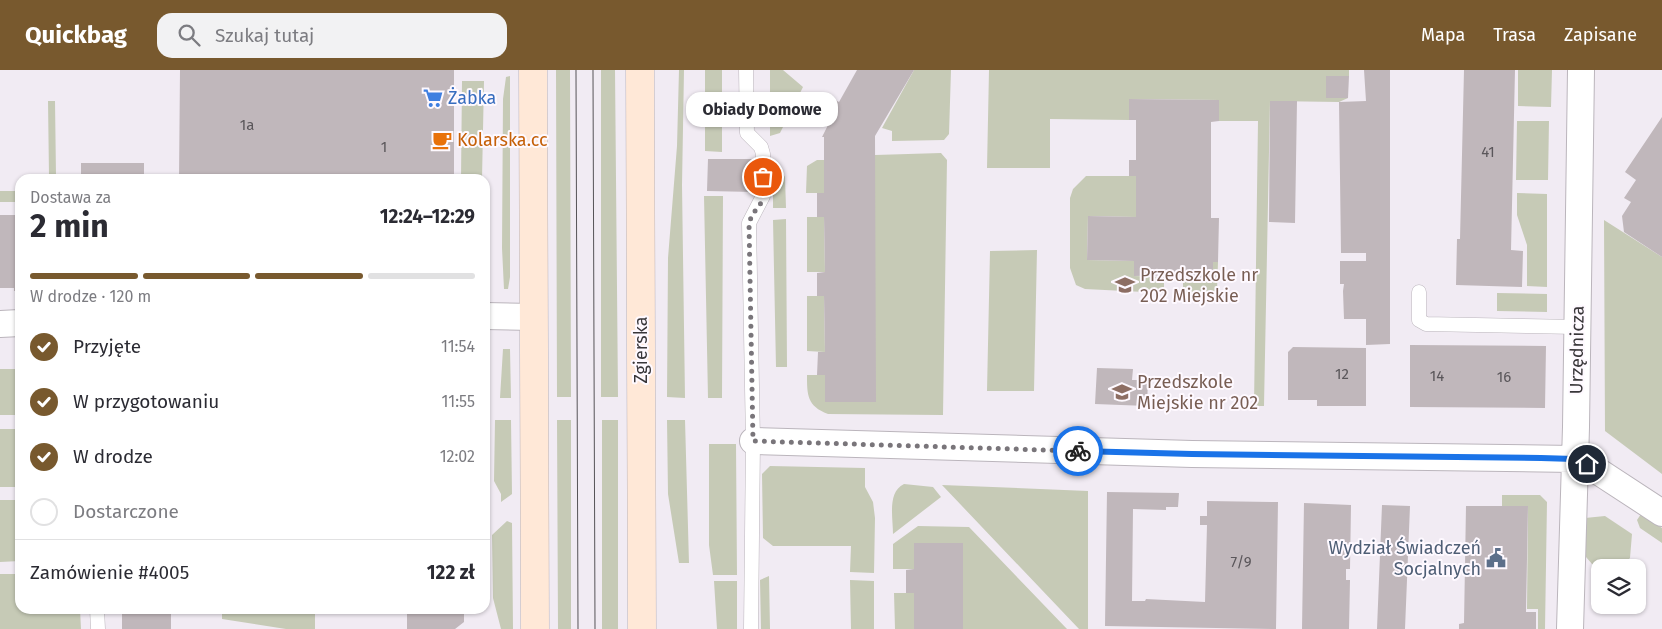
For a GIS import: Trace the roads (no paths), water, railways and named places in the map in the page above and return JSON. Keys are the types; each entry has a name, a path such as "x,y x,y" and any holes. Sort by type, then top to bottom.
{"main road":[{"path":"532,70 534,629"},
{"name":"Zgierska","path":"640,70 642,629"}],"street":[{"name":"Urzędnicza","path":"1570,629 1581,70"},
{"path":"490,316 533,317"},
{"path":"0,324 15,323"},
{"path":"753,441 1192,454 1574,459 1587,464 1662,513"}],"lane":[{"path":"746,70 747,133 761,148 763,154 763,196 749,223 753,441 751,629"},
{"path":"1419,292 1419,320 1426,324 1577,327"},
{"path":"97,614 98,629"}],"tram line":[{"path":"576,70 578,629"},
{"path":"593,70 595,629"}],"place":[{"name":"Żabka","path":"433,98"},
{"name":"Kolarska.cc","path":"442,140"},
{"name":"Obiady Domowe","path":"763,177"},
{"name":"Przedszkole nr 202 Miejskie","path":"1125,285"},
{"name":"Przedszkole Miejskie nr 202","path":"1122,392"},
{"name":"Wydział Świadczeń Socjalnych","path":"1496,558"}]}
